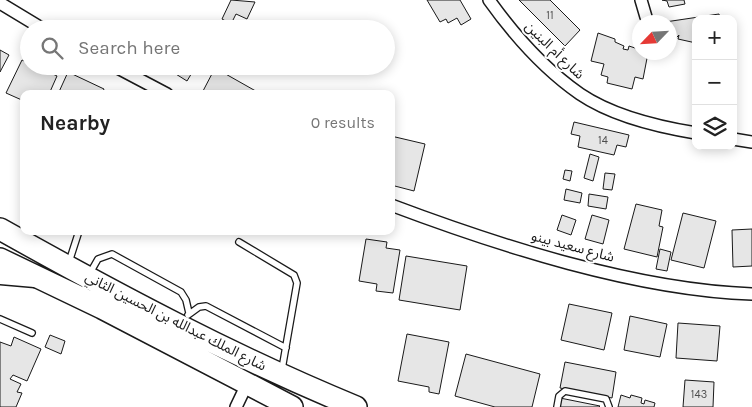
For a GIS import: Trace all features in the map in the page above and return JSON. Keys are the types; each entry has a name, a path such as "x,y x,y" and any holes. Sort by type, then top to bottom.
{"highway":[{"name":"شارع الملك عبدالله بن الحسين الثاني","path":"0,229 88,277 184,319 281,374 356,407"},
{"name":"شارع الملك عبدالله بن الحسين الثاني","path":"0,259 292,407"}],"street":[{"name":"شارع أم البنين","path":"489,0 524,42 565,83 582,95 635,118 692,132"},
{"path":"642,0 646,15"},
{"path":"0,3 29,20"},
{"path":"131,75 159,90"},
{"path":"737,140 752,142"},
{"name":"شارع سعيد بينو","path":"395,206 557,259 622,275 716,293 752,294"},
{"path":"0,276 42,279"},
{"path":"236,407 247,384"}],"lane":[{"path":"68,266 78,235"},
{"path":"239,242 296,278 281,374"},
{"path":"88,277 98,260 112,254 181,292 186,300 184,319"},
{"path":"184,319 206,306 286,348"},
{"path":"0,319 32,334"},
{"path":"557,407 559,396 564,391 606,399 609,407"}],"building":[{"path":"231,0 255,2 247,19 236,14 233,20 222,19"},
{"path":"427,0 460,0 471,19 461,25 457,18 448,23 446,19 440,22"},
{"path":"519,0 550,0 580,30 565,46"},
{"path":"662,0 684,0 685,4 669,7 667,1"},
{"path":"692,18 692,42 678,39 677,20"},
{"path":"598,33 615,39 615,42 624,46 623,49 628,50 629,46 632,47 632,60 647,60 643,79 635,77 632,89 607,83 608,77 601,75 604,64 591,61"},
{"path":"0,50 9,55 0,72"},
{"path":"20,64 20,75 57,76 51,90 20,90 20,99 6,93"},
{"path":"67,75 74,75 104,89 104,90 60,90"},
{"path":"177,75 191,75 187,81"},
{"path":"211,75 227,75 254,90 204,90"},
{"path":"574,122 629,135 626,147 617,145 614,155 578,147 580,136 571,134"},
{"path":"395,137 425,144 414,191 395,186"},
{"path":"590,154 599,157 593,181 584,178"},
{"path":"565,170 572,171 570,181 563,179"},
{"path":"605,173 615,174 612,190 603,189"},
{"path":"566,189 582,193 580,203 564,200"},
{"path":"589,194 608,197 606,209 588,206"},
{"path":"636,204 662,210 659,226 663,227 657,257 624,249"},
{"path":"683,213 716,221 704,268 671,260"},
{"path":"562,215 576,220 571,235 557,230"},
{"path":"592,215 609,220 603,244 585,239"},
{"path":"752,229 752,266 733,267 732,230"},
{"path":"366,239 387,242 386,248 400,250 393,293 376,291 377,284 359,281"},
{"path":"660,249 671,252 667,271 656,269"},
{"path":"406,256 467,266 460,310 399,300"},
{"path":"569,304 612,313 604,350 561,340"},
{"path":"630,316 667,324 660,357 624,350"},
{"path":"678,323 720,326 717,361 676,358"},
{"path":"407,334 449,342 439,394 429,392 429,387 398,381"},
{"path":"50,335 65,341 61,354 45,347"},
{"path":"14,337 41,349 27,381 13,375 10,379 21,384 17,392 22,393 16,407 0,407 0,342 11,346"},
{"path":"466,354 540,374 532,407 495,407 455,396"},
{"path":"565,362 616,372 612,398 560,388"},
{"path":"685,380 714,382 713,407 683,407"},
{"path":"621,395 630,398 631,395 642,398 641,403 644,404 645,400 655,403 654,407 618,407"},
{"path":"560,398 600,406 558,407"}]}
